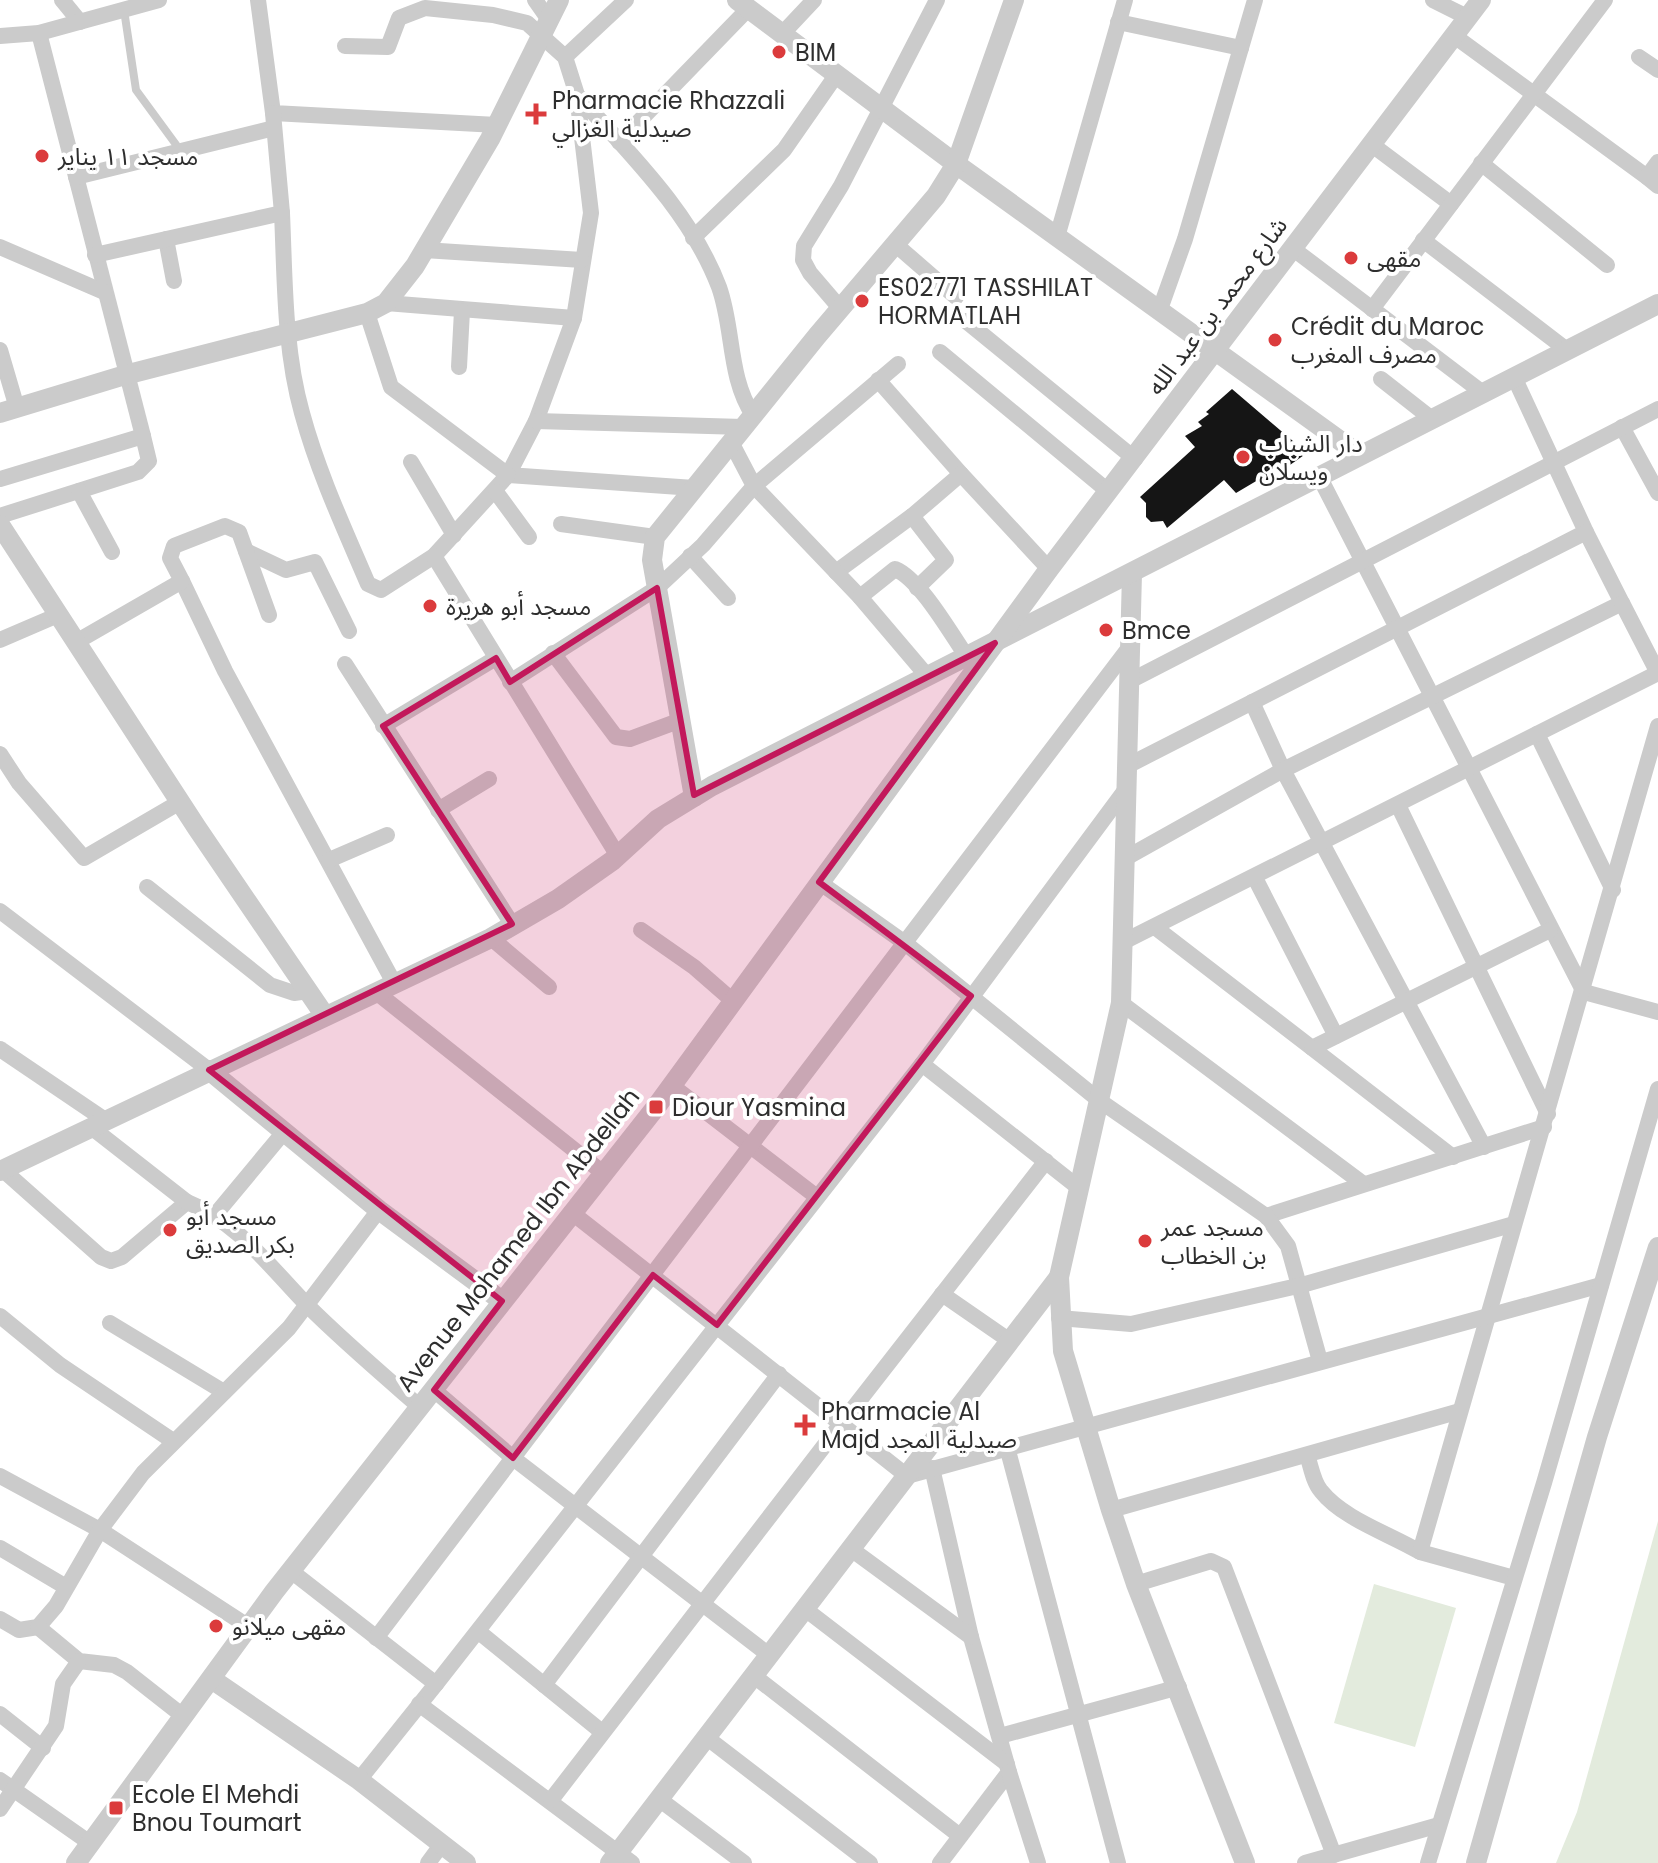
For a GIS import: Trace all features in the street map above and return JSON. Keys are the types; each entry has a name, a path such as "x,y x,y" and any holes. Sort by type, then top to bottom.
{"street":[{"path":"62,0 80,22"},
{"path":"0,36 39,33 159,0"},
{"path":"258,0 282,213 287,334 301,411 327,487 368,584 381,590 434,556 496,492 536,421 574,318 591,213 577,95 565,57 546,27 535,0"},
{"path":"0,350 9,410 125,375 367,313 386,303 424,250 497,125 559,0"},
{"path":"565,57 626,0"},
{"path":"783,33 814,0"},
{"path":"840,308 810,273 803,260 804,246 882,109 937,0"},
{"path":"694,797 652,560 655,537 840,308 936,196 956,164 1014,0"},
{"path":"1057,237 1125,0"},
{"path":"1159,312 1185,239 1255,0"},
{"path":"1433,0 1467,17"},
{"name":"شارع محمد بن عبد الله","path":"995,643 1481,0"},
{"path":"1372,309 1605,0"},
{"path":"619,142 743,4 956,164 1360,455"},
{"path":"345,46 388,47 399,18 425,8 493,15 546,27"},
{"path":"1118,22 1241,48"},
{"path":"0,516 146,468 149,461 39,33"},
{"path":"1453,35 1652,182 1658,162"},
{"path":"1639,57 1658,70"},
{"path":"693,238 784,150 837,74"},
{"path":"577,95 667,200 693,238 724,302 742,428 754,486 860,597 928,677"},
{"path":"76,177 181,151 273,121 497,125"},
{"path":"1371,144 1451,204"},
{"path":"1481,163 1607,265"},
{"path":"95,255 282,213"},
{"path":"166,239 174,281"},
{"path":"1423,240 1567,350"},
{"path":"895,244 956,297"},
{"path":"0,247 104,292"},
{"path":"1292,248 1483,393"},
{"path":"424,250 582,260"},
{"path":"386,303 574,318"},
{"path":"187,1202 111,1261 101,1257 2,1171 491,938 558,899 618,856 658,819 694,797 1658,304"},
{"path":"459,367 462,311"},
{"path":"367,313 391,387 508,475 694,488"},
{"path":"966,321 1135,459"},
{"path":"940,352 1109,492"},
{"path":"510,682 657,588 754,486 898,364"},
{"path":"1121,943 1658,673 1586,532 1514,377"},
{"path":"1381,379 1432,419"},
{"path":"878,380 1049,569"},
{"path":"1128,682 1658,409"},
{"path":"536,421 742,428"},
{"path":"1622,427 1658,493"},
{"path":"0,479 143,436"},
{"path":"411,462 454,535"},
{"path":"836,572 912,516 961,474"},
{"path":"1319,476 1584,992 1658,1012"},
{"path":"79,491 112,552"},
{"path":"496,492 529,537"},
{"path":"912,516 946,560 917,588"},
{"path":"561,524 655,537"},
{"path":"0,525 180,802 325,1016"},
{"path":"269,615 239,532 225,526 174,546 170,558 225,671 329,860 385,987 602,1172"},
{"path":"1127,766 1586,532"},
{"path":"246,551 286,570 315,562 349,631"},
{"path":"434,556 618,856"},
{"path":"690,556 728,598"},
{"path":"860,597 895,569 905,573 967,657"},
{"path":"1132,573 1121,1003 1059,1277 1059,1318 1063,1351 1136,1584 1179,1687 1245,1863"},
{"path":"76,642 182,581"},
{"path":"1124,859 1283,770 1622,603"},
{"path":"0,640 58,615"},
{"name":"Avenue Mohamed Ibn Abdellah","path":"76,1863 291,1571 671,1085 995,643"},
{"path":"376,1638 1128,649"},
{"path":"553,653 616,737 630,739 681,720"},
{"path":"383,726 496,658"},
{"path":"345,664 512,924"},
{"path":"1252,702 1283,770 1484,1147"},
{"path":"1420,1552 1486,1316 1584,992 1658,726"},
{"path":"1537,734 1613,890"},
{"path":"0,754 19,783 84,858 180,802"},
{"path":"438,810 489,779"},
{"path":"359,1780 578,1507 922,1064 1126,789"},
{"path":"1398,805 1479,966 1546,1120"},
{"path":"329,860 387,835"},
{"path":"1255,878 1336,1036"},
{"path":"819,882 905,943 1100,1101 1188,1159 1266,1216 1283,1235 1302,1285 1320,1361"},
{"path":"147,887 270,985 294,993 308,991"},
{"path":"0,911 209,1070 379,1210 502,1301"},
{"path":"1156,928 1453,1157"},
{"path":"641,930 694,967 733,1001"},
{"path":"1312,1048 1550,930"},
{"path":"491,938 549,987"},
{"path":"1121,1003 1362,1183"},
{"path":"0,1049 98,1123 187,1202 215,1215 240,1234 306,1304 421,1408"},
{"path":"922,1064 1079,1188"},
{"path":"671,1085 817,1197"},
{"path":"1428,1863 1658,1089"},
{"path":"1266,1216 1362,1183 1484,1147 1546,1120"},
{"path":"215,1215 284,1132"},
{"path":"551,1800 1046,1161"},
{"path":"3,1628 31,1630 38,1627 100,1530 173,1441 289,1328 379,1210"},
{"path":"571,1212 907,1476"},
{"path":"1059,1318 1131,1324 1302,1285 1514,1224"},
{"path":"1476,1863 1589,1466 1658,1247"},
{"path":"419,1704 551,1800 620,1859 659,1799 1059,1277"},
{"path":"907,1476 1601,1285"},
{"path":"942,1294 1010,1341"},
{"path":"0,1316 60,1365 173,1441"},
{"path":"110,1323 224,1392"},
{"path":"544,1685 779,1374"},
{"path":"434,1390 513,1458 769,1655"},
{"path":"1111,1510 1460,1411"},
{"path":"1007,1447 1118,1863"},
{"path":"1307,1455 1317,1484 1325,1495 1351,1514 1420,1552 1514,1578"},
{"path":"932,1468 971,1637 1035,1861"},
{"path":"0,1476 100,1530 249,1627"},
{"path":"0,1548 66,1587"},
{"path":"851,1549 971,1637"},
{"path":"1136,1584 1215,1560 1224,1567 1334,1855"},
{"path":"291,1571 436,1684"},
{"path":"805,1609 1008,1768"},
{"path":"38,1627 79,1661 114,1665 127,1672 183,1716"},
{"path":"479,1632 602,1732"},
{"path":"0,1809 7,1785 43,1748 56,1726 63,1684 79,1661"},
{"path":"754,1676 960,1836"},
{"path":"213,1680 359,1780 466,1863"},
{"path":"1000,1736 1179,1687"},
{"path":"0,1714 43,1748"},
{"path":"706,1737 870,1863"},
{"path":"940,1863 1008,1768"},
{"path":"7,1785 90,1843"},
{"path":"659,1799 744,1863"},
{"path":"1305,1863 1439,1825"},
{"path":"428,1863 442,1844"}],"lane":[{"path":"124,10 136,90 181,151"}],"highlighted area":[{"path":"657,588 694,795 995,643 819,882 971,996 717,1325 653,1275 513,1458 434,1390 502,1301 209,1070 512,924 383,726 496,658 510,682"}],"shaded area":[{"path":"1658,1521 1658,1863 1556,1863 1577,1812"},
{"path":"1374,1584 1456,1608 1415,1747 1334,1723"}],"building":[{"name":"دار الشباب ويسلان","path":"1232,389 1307,453 1267,481 1263,477 1236,493 1224,480 1167,528 1163,521 1151,522 1146,517 1146,503 1140,497 1195,447 1185,436 1202,426 1198,422 1209,414 1206,412"}],"place":[{"name":"BIM","path":"779,52"},
{"name":"Pharmacie Rhazzali صيدلية الغزالي","path":"536,114"},
{"name":"مسجد ١١ يناير","path":"42,156"},
{"name":"مقهى","path":"1351,258"},
{"name":"ES02771 TASSHILAT HORMATLAH","path":"862,301"},
{"name":"Crédit du Maroc مصرف المغرب","path":"1275,340"},
{"name":"دار الشباب ويسلان","path":"1243,457"},
{"name":"مسجد أبو هريرة","path":"430,606"},
{"name":"Bmce","path":"1106,630"},
{"name":"Diour Yasmina","path":"656,1107"},
{"name":"مسجد أبو بكر الصديق","path":"170,1230"},
{"name":"مسجد عمر بن الخطاب","path":"1145,1241"},
{"name":"Pharmacie Al Majd صيدلية المجد","path":"805,1425"},
{"name":"مقهى ميلانو","path":"216,1626"},
{"name":"Ecole El Mehdi Bnou Toumart","path":"116,1808"}]}
